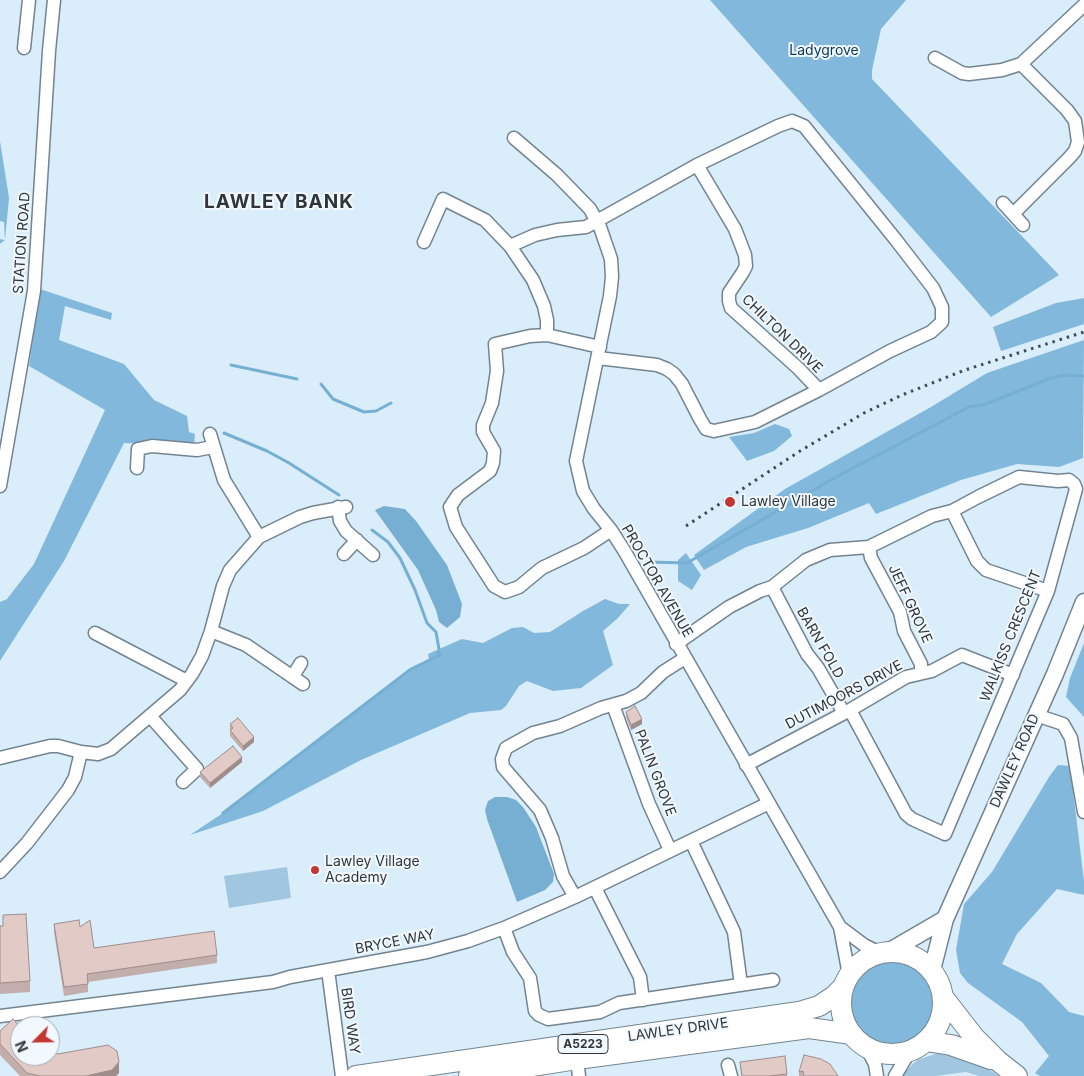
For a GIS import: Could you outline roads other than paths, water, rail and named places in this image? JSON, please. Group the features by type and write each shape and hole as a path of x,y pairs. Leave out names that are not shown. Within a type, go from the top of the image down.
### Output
{"main road":[{"path":"885,952 906,953 920,960 932,970"},
{"name":"A5223","path":"846,980 867,958 885,952"},
{"name":"A5223","path":"858,1040 875,1051 899,1054 918,1046 934,1032 940,1021 943,997 940,982 932,970"},
{"path":"846,980 841,1002 844,1019 858,1040"},
{"name":"LAWLEY DRIVE","path":"356,1076 577,1060 799,1012 819,1006 834,996 846,980"},
{"name":"A5223","path":"943,997 974,1037 998,1061 1017,1076"},
{"name":"LAWLEY DRIVE","path":"469,1076 809,1028 858,1040"},
{"name":"A5223","path":"918,1046 951,1045 998,1061"}],"street":[{"path":"24,48 29,0"},
{"name":"STATION ROAD","path":"0,486 34,291 54,0"},
{"path":"935,58 962,73 969,74 1002,70 1021,64 1084,5 1079,0"},
{"path":"1013,214 1075,151 1081,134 1067,110 1021,64"},
{"path":"510,246 535,235 557,230 586,227 697,165 778,126 792,121 797,122 804,126 933,288 939,299 942,316 942,322 939,327 931,332 890,351 819,390"},
{"name":"PROCTOR AVENUE","path":"514,138 572,189 590,209 597,222 610,258 612,277 610,296 576,461 583,490 611,530 840,927 864,946 885,952"},
{"name":"CHILTON DRIVE","path":"547,334 599,352 657,365 674,374 682,384 706,429 714,431 755,422 819,390 798,368 731,308 729,292 744,272 746,255 735,229 697,165"},
{"path":"424,242 443,199 485,220 510,246 533,280 547,320 547,334 495,344 497,371 495,387 483,432 494,451 493,464 490,471 458,495 450,507 452,519 456,527 494,586 505,592 518,587 542,568 584,548 611,530"},
{"path":"1002,203 1023,225"},
{"path":"137,468 138,450 152,446 197,450 211,441 224,480 259,537"},
{"name":"WALKISS CRESCENT","path":"676,644 729,607 772,587 806,560 830,550 869,548 932,516 952,511 978,496 1019,477 1024,476 1058,481 1069,480 1076,489 1048,591 945,834 912,819 906,814 847,712"},
{"path":"0,758 50,746 58,746 81,752 105,753 150,716 180,690 187,681 202,656 222,589 230,570 259,537 300,517 342,507 340,521 346,530 372,555"},
{"path":"952,511 977,561 986,570 1048,591"},
{"path":"344,554 357,540"},
{"name":"JEFF GROVE","path":"869,548 871,558 900,612 904,631 921,664 921,673"},
{"name":"BARN FOLD","path":"772,587 807,654 847,712"},
{"name":"DAWLEY ROAD","path":"932,970 945,919 1084,602"},
{"path":"211,631 246,645 298,680 301,663"},
{"path":"95,633 187,681"},
{"name":"DUTIMOORS DRIVE","path":"746,765 847,712 906,677 932,671 962,655 1013,675"},
{"path":"575,897 564,876 552,838 540,810 502,767 502,759 506,748 533,733 560,726 601,708 626,701 641,693 663,672 685,658"},
{"name":"PALIN GROVE","path":"613,705 649,804 670,850"},
{"path":"1036,714 1064,724 1071,738 1084,812"},
{"path":"150,716 197,769 182,782"},
{"path":"0,872 27,842 68,790 75,777 81,752"},
{"name":"BRYCE WAY","path":"0,1016 273,982 290,977 427,952 468,941 504,928 595,888 769,803"},
{"path":"691,841 734,932 741,984"},
{"path":"595,888 640,977 643,1000"},
{"path":"885,952 945,919"},
{"name":"PROCTOR AVENUE","path":"840,927 846,980"},
{"path":"504,928 513,952 530,978 534,1008 542,1017 548,1019 600,1012 619,1003 773,980"},
{"name":"BIRD WAY","path":"328,970 342,1076"},
{"path":"858,1040 874,1064 877,1076"},
{"path":"895,1076 918,1046"}],"waterway":[{"path":"231,365 297,379"},
{"path":"648,562 687,563 838,476 969,407 986,404 1051,378 1065,375 1084,376"},
{"path":"321,384 333,399 364,412 376,411 391,403"},
{"path":"224,433 267,451 339,495"},
{"path":"223,813 411,669 440,655 436,632 427,623 415,590 400,558 388,542 372,530"}],"railway":[{"path":"686,526 800,451 864,413 902,395 965,370 1084,332"}],"place":[{"name":"Lawley Village","path":"730,502"},
{"name":"Lawley Village Academy","path":"315,870"}],"district":[{"name":"LAWLEY BANK","path":"279,202"}],"park label":[{"name":"Ladygrove","path":"824,51"}]}
